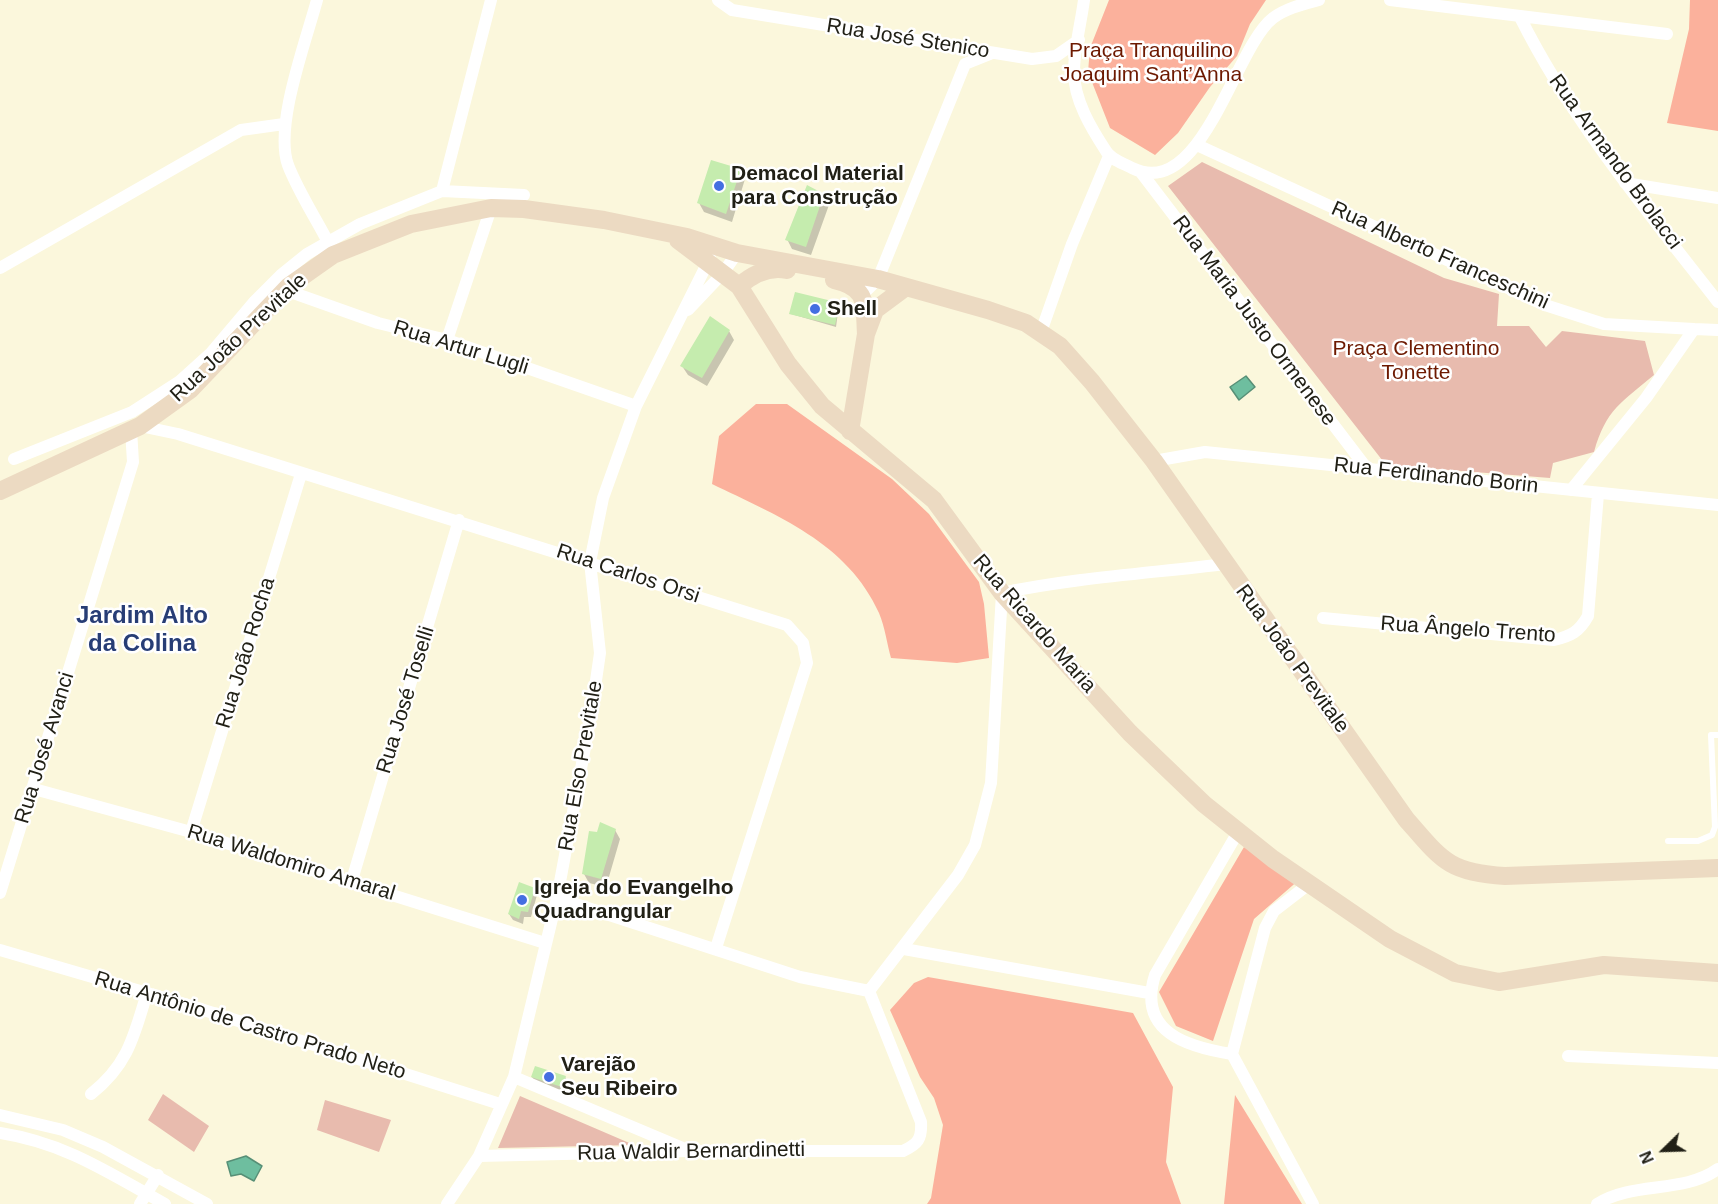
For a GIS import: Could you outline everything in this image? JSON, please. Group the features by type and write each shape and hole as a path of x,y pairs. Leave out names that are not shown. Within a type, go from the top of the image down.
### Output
{"main road":[{"name":"Rua João Previtale","path":"0,491 135,428 190,390 285,290 333,255 360,242 411,224 491,208 524,209 604,220 717,246 737,253 878,279 1026,323 1060,346 1092,382 1154,461 1406,819 1435,852 1451,865 1479,874 1505,876 1718,868"},
{"name":"Rua João Previtale","path":"665,234 688,246 740,286"},
{"path":"740,286 758,274 782,269 849,284 862,295 866,334"},
{"name":"Rua Ricardo Maria","path":"740,286 788,364 822,406 934,500 1002,593 1130,733 1238,832 1309,884 1390,939 1455,973 1499,982 1604,965 1718,973"},
{"path":"850,430 866,334 875,310 906,287"}],"street":[{"path":"317,0 284,124 288,165 328,242"},
{"path":"442,191 491,0"},
{"name":"Rua José Stenico","path":"718,0 732,10 1032,59 1056,56 1079,40"},
{"path":"1084,0 1074,72 1079,99 1093,133 1109,156 1140,171 1167,168 1177,164 1197,145 1256,40 1272,18 1296,6 1319,0"},
{"path":"1390,0 1667,34"},
{"name":"Rua Armando Brolacci","path":"1520,17 1568,101 1625,183 1718,302"},
{"path":"862,295 878,279 966,64 981,56 1002,53"},
{"path":"0,268 241,130 284,124"},
{"name":"Rua Alberto Franceschini","path":"1197,145 1545,305 1604,324 1718,330"},
{"path":"1041,332 1076,235 1109,156"},
{"name":"Rua Maria Justo Ormenese","path":"1140,171 1368,470"},
{"path":"1625,183 1718,198"},
{"name":"Rua João Previtale","path":"14,459 132,412 180,381 211,353 255,301 281,275 308,254 360,224 442,191 524,195"},
{"path":"447,340 491,208"},
{"path":"707,262 717,246"},
{"path":"723,273 737,253"},
{"name":"Rua Elso Previtale","path":"447,1204 479,1156 500,1104 514,1077 557,898 591,715 600,653 590,562 603,498 636,406 707,262"},
{"name":"Rua Elso Previtale","path":"677,321 723,273"},
{"name":"Rua Artur Lugli","path":"285,290 378,323 447,340 636,406"},
{"path":"1571,490 1646,399 1694,329"},
{"name":"Rua Carlos Orsi","path":"135,428 178,434 301,474 459,520 787,625 803,643 807,663 803,682 716,948"},
{"name":"Rua José Avanci","path":"0,893 34,789 65,679 133,462 135,428"},
{"name":"Rua Ferdinando Borin","path":"1154,461 1204,452 1718,505"},
{"name":"Rua João Rocha","path":"191,832 301,474"},
{"name":"Rua Ângelo Trento","path":"1323,618 1554,640 1569,637 1580,630 1588,616 1598,494"},
{"name":"Rua José Toselli","path":"352,880 459,520"},
{"path":"557,898 800,977 869,991 904,949 958,875 975,845 984,818 991,783 1002,593 1045,584 1084,582 1225,564"},
{"name":"Rua Waldomiro Amaral","path":"34,789 191,832 352,880 546,943"},
{"path":"1232,1054 1186,1044 1168,1034 1159,1022 1149,993 1155,975 1238,832"},
{"path":"1309,884 1274,911 1265,928 1232,1054 1313,1204"},
{"path":"904,949 1149,993"},
{"name":"Rua Antônio de Castro Prado Neto","path":"0,950 147,993 500,1104"},
{"name":"Rua Waldir Bernardinetti","path":"479,1156 688,1151 903,1151 916,1145 922,1135 921,1122 869,991"},
{"path":"91,1094 111,1079 128,1055 147,993"},
{"path":"1568,1056 1718,1064"},
{"path":"514,1077 688,1151"},
{"path":"0,1116 63,1130 103,1147 158,1175 207,1204"},
{"path":"0,1133 57,1146 98,1164 144,1199 165,1204"},
{"path":"1597,1204 1611,1195 1695,1181 1718,1168"},
{"path":"144,1199 158,1175"},
{"path":"457,1204 459,1186"}],"lane":[{"path":"1668,841 1698,841 1712,835 1714,827 1711,735 1718,735"}],"green space":[{"name":"Praça Tranquilino Joaquim Sant’Anna","path":"1109,0 1266,0 1250,24 1237,56 1210,87 1178,133 1155,155 1110,128 1088,72 1090,48"},
{"path":"1690,0 1718,0 1718,131 1667,123 1689,29"},
{"name":"Praça Clementino Tonette","path":"1202,162 1444,278 1499,294 1497,326 1529,326 1546,347 1562,331 1645,341 1654,375 1616,408 1604,426 1594,452 1553,463 1550,478 1386,465 1168,186"},
{"path":"756,404 787,404 892,479 929,514 979,582 984,604 989,658 957,663 891,658 879,613 866,589 849,568 808,534 761,507 712,484 719,436"},
{"path":"1244,847 1300,879 1254,919 1213,1041 1176,1026 1159,992"},
{"path":"928,977 1133,1013 1173,1087 1166,1162 1181,1204 927,1204 931,1198 943,1125 934,1098 920,1077 890,1010 914,983"},
{"path":"163,1094 209,1126 194,1152 148,1120"},
{"path":"1235,1095 1302,1204 1224,1204"},
{"path":"520,1096 634,1145 498,1148"},
{"path":"325,1100 391,1120 379,1152 317,1130"}],"shaded area":[{"path":"1246,376 1255,387 1239,400 1230,387"},
{"path":"246,1156 262,1166 254,1181 241,1174 231,1176 227,1162"}],"building":[{"name":"Demacol Material para Construção","path":"711,160 741,169 726,214 697,203"},
{"path":"807,185 824,194 806,247 785,240"},
{"name":"Shell","path":"795,292 840,303 835,325 789,314"},
{"path":"710,316 730,330 702,378 680,366"},
{"path":"600,822 616,829 601,879 582,874 589,831 597,832"},
{"name":"Igreja do Evangelho Quadrangular","path":"519,882 535,888 528,912 521,911 519,919 508,914"},
{"name":"Varejão Seu Ribeiro","path":"535,1066 566,1076 562,1087 531,1077"}],"place":[{"name":"Demacol Material para Construção","path":"719,186"},
{"name":"Shell","path":"815,309"},
{"name":"Igreja do Evangelho Quadrangular","path":"522,900"},
{"name":"Varejão Seu Ribeiro","path":"549,1077"}],"district":[{"name":"Jardim Alto da Colina","path":"142,630"}]}
